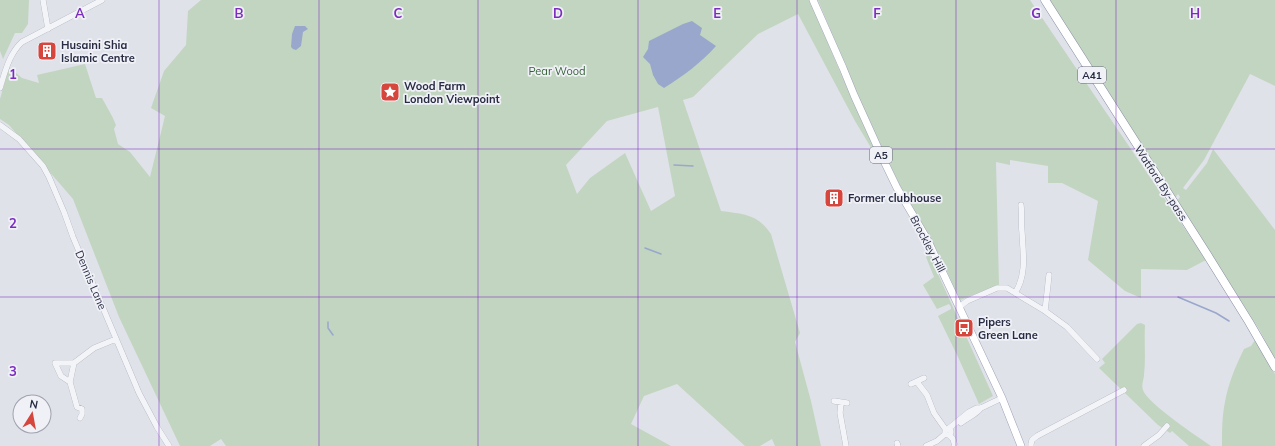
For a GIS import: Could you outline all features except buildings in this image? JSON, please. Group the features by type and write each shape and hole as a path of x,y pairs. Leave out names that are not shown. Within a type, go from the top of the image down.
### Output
{"highway":[{"name":"Watford By-pass","path":"1044,0 1224,282 1275,367"}],"main road":[{"name":"Brockley Hill","path":"813,0 882,157 897,188 927,239 1002,398 1021,446"}],"street":[{"path":"42,0 48,29"},
{"path":"0,88 9,61 15,50 22,42 102,0"},
{"name":"Dennis Lane","path":"1,128 19,139 43,166 49,177 64,212 72,237 139,393 169,446"},
{"path":"1015,293 1021,279 1024,257 1021,204"},
{"path":"1046,312 1049,275"},
{"path":"959,306 997,288 1007,288 1067,327 1097,359"},
{"path":"70,382 61,376 56,363 74,363 94,348 116,339"},
{"path":"74,363 70,382 76,407 82,409 80,418"},
{"path":"924,378 914,383 927,395 934,413 953,439 955,446"},
{"path":"1031,446 1030,444 1032,440 1037,436 1124,390"},
{"path":"926,446 937,441 966,414 1002,398"},
{"path":"846,446 838,402 847,403"},
{"path":"1144,446 1163,432 1167,426"}],"green space":[{"path":"0,0 29,0 28,24 22,33 15,33 3,59 0,51"},
{"name":"Pear Wood","path":"201,0 810,0 877,155 876,156 855,121 798,14 758,34 693,97 683,100 721,211 749,216 761,222 771,234 800,333 795,342 811,401 821,446 775,446 772,439 760,446 745,446 677,384 644,396 631,424 671,446 226,446 221,439 210,446 180,446 119,317 73,199 9,125 0,119 0,99 9,67 22,78 39,83 37,75 85,64 96,98 102,98 116,125 114,129 118,144 130,152 150,177 165,116 151,108 164,71 186,45 188,11","holes":["658,107 675,196 651,211 625,153 590,178 577,194 566,165 607,121"]},
{"path":"818,0 1030,0 1206,260 1187,270 1141,269 1141,298 1125,291 1088,260 1098,201 1062,183 1048,183 1048,166 1010,160 1010,165 996,162 999,285 960,300 940,256 899,184 860,101"},
{"path":"1050,0 1275,0 1275,86 1250,74 1204,160 1183,188 1186,190 1207,163 1213,149 1275,230 1275,359 1259,329 1177,201 1180,197 1178,194 1175,198"},
{"path":"929,254 993,396 979,404 938,316 951,309 951,307 949,304 937,309 923,285 934,277 926,257"},
{"path":"1141,323 1145,325 1143,390 1153,403 1211,446 1189,446 1172,431 1170,433 1158,425 1099,368 1105,363 1102,359 1137,324"},
{"path":"1255,340 1275,374 1275,446 1222,446 1223,413 1230,382 1244,349 1251,346"}],"water":[{"path":"692,21 702,28 700,35 716,46 692,69 664,88 658,84 653,75 650,64 643,57 648,49 649,41"},
{"path":"295,26 305,26 308,29 303,32 301,46 296,50 291,47 292,34"}],"waterway":[{"path":"674,165 693,166"},
{"path":"645,248 661,254"},
{"path":"1178,297 1216,313 1229,321"},
{"path":"328,322 328,328 333,335"}],"place":[{"name":"Husaini Shia Islamic Centre","path":"47,51"},
{"name":"Wood Farm London Viewpoint","path":"390,92"},
{"name":"Former clubhouse","path":"834,198"},
{"name":"Pipers Green Lane","path":"964,328"}]}
